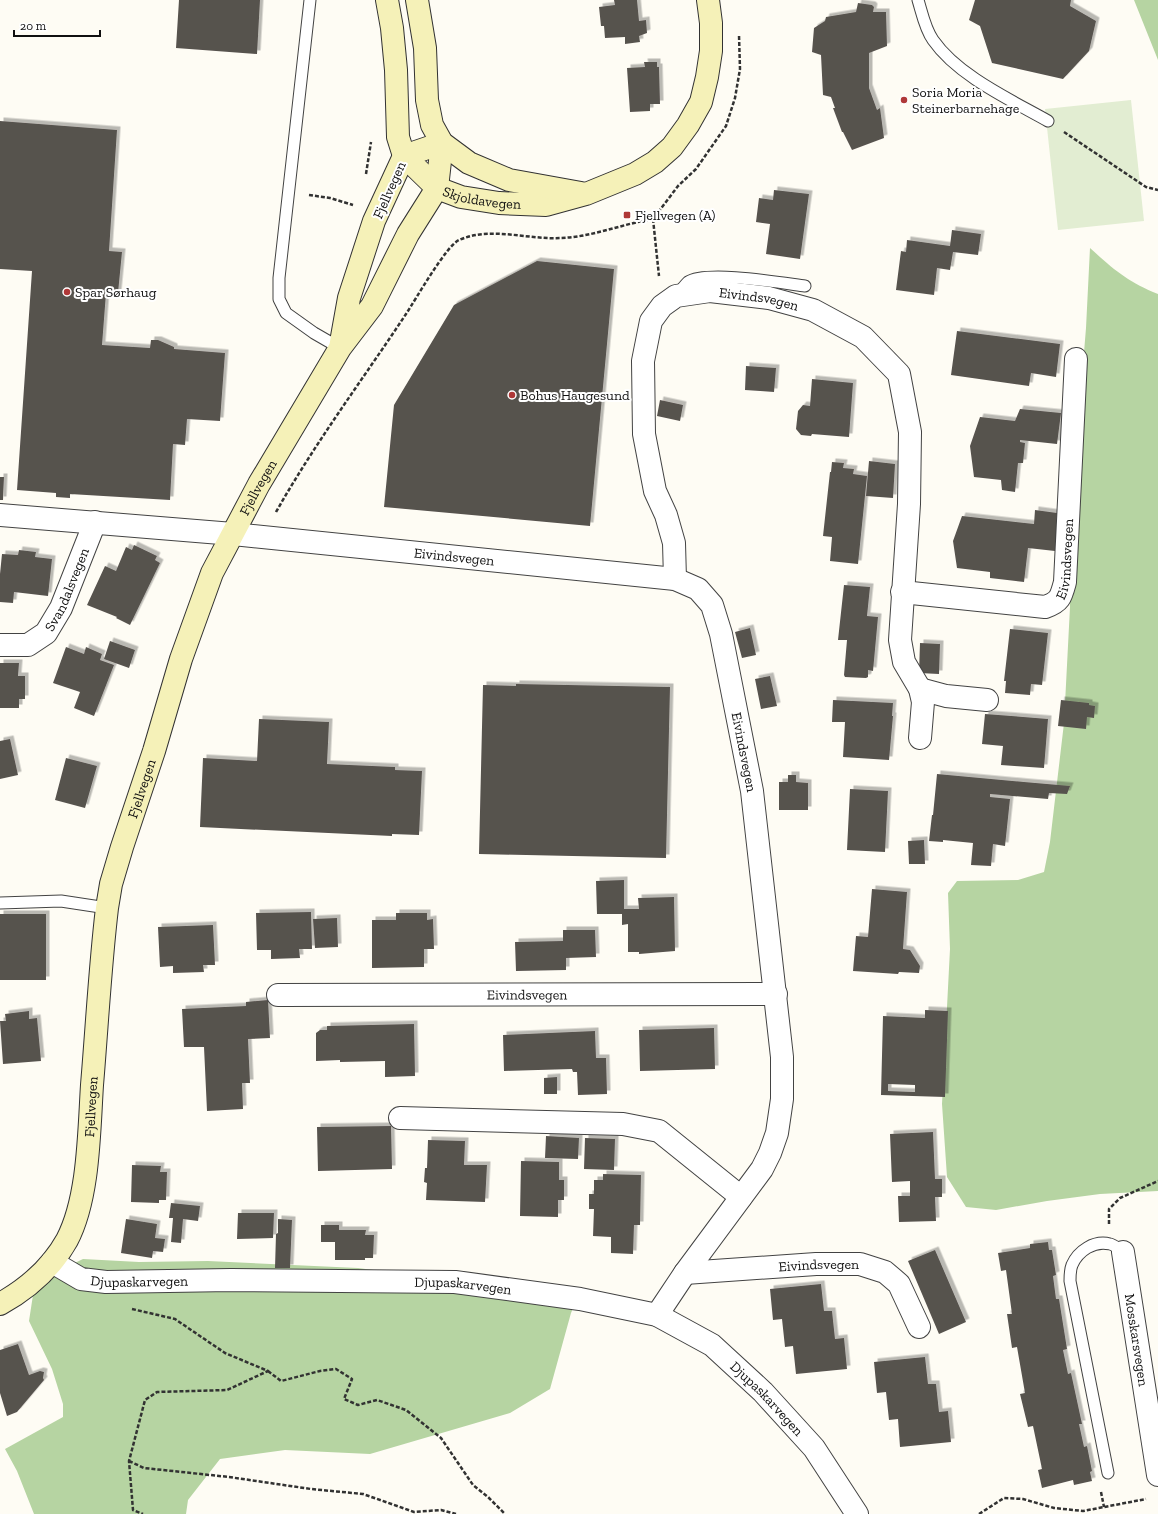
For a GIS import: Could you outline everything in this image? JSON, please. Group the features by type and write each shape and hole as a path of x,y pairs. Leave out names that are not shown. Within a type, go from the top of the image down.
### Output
{"main road":[{"name":"Skjoldavegen","path":"387,0 392,28 396,70 398,137 404,156 436,188 461,197 506,203 546,205 586,194 635,174 655,162 672,147 688,125 701,102 707,77 711,44 711,23 708,0"},
{"name":"Skjoldavegen","path":"417,0 424,48 427,100 432,125 442,143 469,163 509,180 586,194"},
{"name":"Fjellvegen","path":"52,1262 67,1240 76,1218 85,1170 107,908 111,884 192,627 212,573 234,534 259,484 340,348 372,306 408,234 436,188 442,143 404,156 372,228 349,298 340,348"},
{"path":"0,1304 34,1280 52,1262"}],"street":[{"name":"Eivindsvegen","path":"669,301 710,291 769,298 812,310 863,337 899,374 910,432 909,504 900,640 904,662 920,689 923,702 920,738"},
{"path":"669,301 651,321 643,361 644,434 655,491 666,515 674,543 675,579"},
{"name":"Eivindsvegen","path":"902,592 1045,607 1055,604 1062,594 1065,582 1076,359"},
{"path":"0,515 234,534"},
{"name":"Svandalsvegen","path":"0,645 28,645 46,633 61,608 95,522"},
{"name":"Eivindsvegen","path":"234,534 675,579 698,589 712,605 721,634 752,791 776,994 782,1064 782,1099 777,1133 770,1153 762,1169 685,1273 657,1315"},
{"path":"920,689 946,696 987,700"},
{"name":"Eivindsvegen","path":"278,995 776,994"},
{"path":"400,1118 623,1124 658,1132 741,1197"},
{"name":"Mosskarsvegen","path":"1117,1248 1158,1475"},
{"name":"Djupaskarvegen","path":"52,1262 81,1279 106,1282 255,1280 455,1282 580,1299 657,1315 712,1345 763,1392 814,1448 857,1514"},
{"name":"Eivindsvegen","path":"685,1273 816,1264 860,1264 885,1272 899,1284 919,1327"}],"lane":[{"path":"310,0 279,299 286,313 314,333 340,348"},
{"path":"918,0 923,17 933,40 950,60 968,75 1048,121"},
{"path":"669,301 689,282 707,276 755,279 805,286"},
{"path":"0,903 61,901 107,908"},
{"path":"1108,1473 1070,1281 1071,1267 1078,1254 1089,1247 1101,1243 1117,1248"}],"path":[{"path":"263,537 296,478 445,254 458,241 483,234 506,234 530,238 562,238 593,233 632,222 653,219 678,186 696,168 726,126 735,98 740,69 739,31"},
{"path":"1048,121 1146,187 1158,190"},
{"path":"290,193 330,198 359,207"},
{"path":"653,219 669,301"},
{"path":"1117,1248 1108,1220 1109,1209 1120,1198 1158,1180"},
{"path":"106,1282 118,1306 175,1319 225,1353 268,1371 280,1381 320,1371 336,1369 352,1379 344,1399 358,1405 377,1400 406,1410 441,1438 472,1485 488,1497 505,1514"},
{"path":"143,1514 133,1510 129,1461 145,1400 157,1392 227,1390 268,1371"},
{"path":"129,1461 144,1468 363,1494 414,1512 441,1510 456,1514"},
{"path":"979,1514 1004,1498 1023,1499 1054,1508 1083,1511 1151,1498"}],"green space":[{"path":"1134,0 1158,0 1158,60"},
{"path":"1131,100 1144,221 1058,230 1045,109"},
{"path":"1090,248 1129,280 1158,294 1158,1191 1100,1194 996,1210 966,1207 947,1177 942,1104 950,949 948,893 957,881 1018,880 1044,872 1050,842 1064,723 1070,607 1068,547 1086,328"},
{"path":"83,1259 139,1262 208,1261 358,1268 472,1283 576,1301 571,1313 550,1389 510,1413 370,1454 285,1450 220,1459 188,1500 186,1514 34,1514 17,1471 5,1449 63,1417 63,1404 52,1369 29,1321 35,1282"}],"building":[{"path":"179,0 260,0 257,54 176,48"},
{"path":"614,0 637,0 639,21 646,20 647,33 639,36 640,42 625,44 625,37 605,38 604,26 601,26 599,7 615,5"},
{"path":"975,0 1071,0 1070,6 1096,21 1089,51 1063,79 992,63 980,26 969,20"},
{"path":"858,3 872,5 874,7 873,12 886,12 887,46 869,53 869,88 877,110 880,108 884,138 852,150 842,132 833,108 835,108 831,97 823,95 821,55 812,52 814,28 825,21 826,17 856,12"},
{"path":"644,62 657,62 657,67 659,67 660,104 650,104 650,111 630,112 627,68 645,67"},
{"path":"0,121 117,130 109,251 122,252 118,293 106,293 102,345 150,348 151,340 158,340 174,347 174,349 225,353 220,421 187,419 185,445 173,444 170,500 70,494 70,498 56,497 56,493 17,490 32,271 0,269"},
{"path":"774,190 809,194 800,259 766,254 770,224 756,222 759,198 773,200"},
{"path":"952,230 981,234 978,255 953,252 950,270 937,268 934,295 896,290 901,251 906,252 907,240 950,246"},
{"path":"537,261 614,269 590,526 384,507 394,405 454,305"},
{"path":"957,331 1060,344 1056,377 1031,373 1029,386 951,375"},
{"path":"746,366 776,368 774,392 745,390"},
{"path":"812,379 853,383 849,437 812,434 811,436 801,435 796,429 798,411 803,405 810,406"},
{"path":"660,400 683,405 680,421 657,416"},
{"path":"1020,409 1061,413 1057,444 1020,440 1020,442 1025,443 1023,463 1018,463 1015,492 1002,490 1001,480 974,477 970,446 980,417 1015,421"},
{"path":"869,461 895,464 893,498 866,496"},
{"path":"832,462 844,463 843,468 854,469 853,474 867,476 858,564 830,561 832,537 823,536"},
{"path":"0,477 4,477 3,500 0,500"},
{"path":"1035,510 1057,513 1056,524 1058,525 1055,551 1028,548 1024,582 990,578 990,572 957,568 953,541 962,516 1034,524"},
{"path":"134,545 157,556 155,560 160,563 130,625 116,618 117,617 87,605 105,566 116,571 126,547 132,550"},
{"path":"19,550 36,552 35,557 52,559 48,596 14,592 13,603 0,602 2,554 18,555"},
{"path":"844,585 870,587 867,616 878,617 873,671 868,670 868,677 866,678 845,677 844,675 847,640 838,640"},
{"path":"750,628 756,655 742,658 735,632"},
{"path":"1010,629 1048,633 1042,685 1031,684 1030,695 1005,693 1006,681 1004,681"},
{"path":"110,641 135,650 129,668 104,659"},
{"path":"920,643 940,644 939,674 919,673"},
{"path":"66,647 84,654 86,647 102,654 100,660 114,665 94,716 74,708 80,692 53,683"},
{"path":"0,663 19,663 18,676 25,676 25,699 19,699 19,708 0,708"},
{"path":"770,676 777,706 761,709 755,679"},
{"path":"516,684 670,687 666,858 479,854 483,685 516,686"},
{"path":"833,700 893,703 889,760 843,757 845,722 832,722"},
{"path":"1061,700 1089,703 1089,705 1095,706 1094,718 1087,717 1086,729 1058,726"},
{"path":"985,714 1048,719 1044,768 1001,765 1003,746 982,744"},
{"path":"259,719 329,722 327,764 395,767 395,770 422,771 419,835 392,834 392,836 200,827 203,758 257,761"},
{"path":"10,739 18,775 0,779 0,741"},
{"path":"66,758 97,766 85,808 55,800"},
{"path":"937,774 1070,786 1067,794 1049,793 1048,799 990,794 990,797 1010,799 1005,846 993,844 991,866 971,865 973,843 943,840 943,842 929,841"},
{"path":"788,775 796,775 796,782 808,783 808,810 779,810 779,782 788,782"},
{"path":"850,789 888,791 885,852 847,850"},
{"path":"924,840 925,864 909,864 908,841"},
{"path":"624,880 624,909 639,909 638,898 674,897 675,951 639,954 639,952 628,952 628,924 622,925 622,914 597,914 596,881"},
{"path":"872,889 907,892 903,949 910,950 920,966 919,973 899,972 898,974 853,971 856,936 868,937"},
{"path":"311,912 312,949 299,949 300,958 271,959 271,950 257,950 256,913"},
{"path":"396,913 427,913 427,920 433,919 434,949 424,949 424,967 372,968 372,920 396,920"},
{"path":"0,914 46,914 46,980 0,980"},
{"path":"337,918 338,947 315,948 313,919"},
{"path":"213,925 215,965 203,965 204,972 173,973 173,966 160,967 158,927"},
{"path":"563,930 595,930 596,957 566,958 566,970 516,971 515,942 563,941"},
{"path":"268,1000 270,1038 248,1039 250,1083 242,1083 243,1109 207,1111 204,1047 184,1047 182,1009 246,1006 246,1002"},
{"path":"925,1010 948,1011 945,1097 881,1095 883,1016 925,1018","holes":["888,1084 915,1085 915,1092 888,1091"]},
{"path":"29,1011 29,1019 37,1018 41,1061 3,1064 0,1021 6,1021 5,1014"},
{"path":"414,1024 415,1076 385,1077 385,1061 316,1061 316,1033 320,1030 327,1030 327,1026"},
{"path":"714,1028 715,1069 640,1071 639,1030"},
{"path":"595,1031 596,1058 606,1058 607,1094 578,1095 577,1072 573,1072 572,1069 504,1071 503,1035"},
{"path":"557,1077 557,1094 544,1094 544,1078"},
{"path":"391,1126 392,1169 318,1171 317,1127"},
{"path":"933,1132 935,1179 942,1179 942,1197 935,1197 936,1221 899,1222 898,1196 910,1196 910,1181 892,1182 890,1134"},
{"path":"546,1136 579,1138 578,1159 545,1158"},
{"path":"585,1138 615,1139 614,1170 584,1169"},
{"path":"428,1140 465,1141 464,1165 487,1165 485,1202 426,1200 427,1183 424,1182 425,1168 427,1168"},
{"path":"521,1161 559,1162 559,1180 564,1180 564,1200 558,1200 558,1217 520,1216"},
{"path":"132,1165 161,1166 160,1172 167,1172 166,1200 159,1200 159,1203 131,1202"},
{"path":"603,1174 641,1175 640,1225 634,1225 633,1254 611,1253 611,1237 593,1236 594,1209 589,1209 589,1194 594,1194 594,1180 603,1180"},
{"path":"171,1203 200,1206 198,1221 183,1219 181,1243 171,1242 173,1218 169,1218"},
{"path":"238,1213 274,1213 273,1238 237,1239"},
{"path":"126,1219 157,1224 155,1238 165,1239 163,1252 153,1251 152,1258 121,1253"},
{"path":"278,1219 292,1220 290,1268 275,1268"},
{"path":"321,1225 339,1225 339,1230 366,1230 365,1235 374,1235 373,1258 365,1258 365,1260 335,1260 335,1242 321,1242"},
{"path":"1048,1242 1049,1250 1052,1250 1056,1275 1053,1276 1056,1299 1059,1299 1067,1349 1063,1350 1068,1374 1071,1373 1082,1424 1079,1424 1084,1447 1087,1446 1092,1471 1090,1472 1092,1481 1074,1485 1073,1480 1042,1488 1038,1470 1042,1469 1033,1426 1028,1427 1020,1394 1025,1393 1017,1347 1012,1348 1007,1314 1012,1314 1006,1270 1001,1271 998,1253 1030,1248 1030,1244"},
{"path":"935,1250 966,1322 939,1334 908,1261"},
{"path":"821,1284 824,1311 832,1311 835,1339 844,1338 847,1369 796,1374 793,1346 785,1347 782,1319 773,1320 770,1289"},
{"path":"18,1344 29,1375 40,1371 44,1372 44,1380 17,1412 7,1416 0,1393 0,1350"},
{"path":"925,1357 928,1384 936,1384 939,1412 948,1411 951,1442 900,1447 898,1419 889,1420 886,1392 877,1393 874,1362"}],"place":[{"name":"Soria Moria Steinerbarnehage","path":"904,100"},
{"name":"Fjellvegen (A)","path":"627,215"},
{"name":"Spar Sørhaug","path":"67,292"},
{"name":"Bohus Haugesund","path":"512,395"}]}
